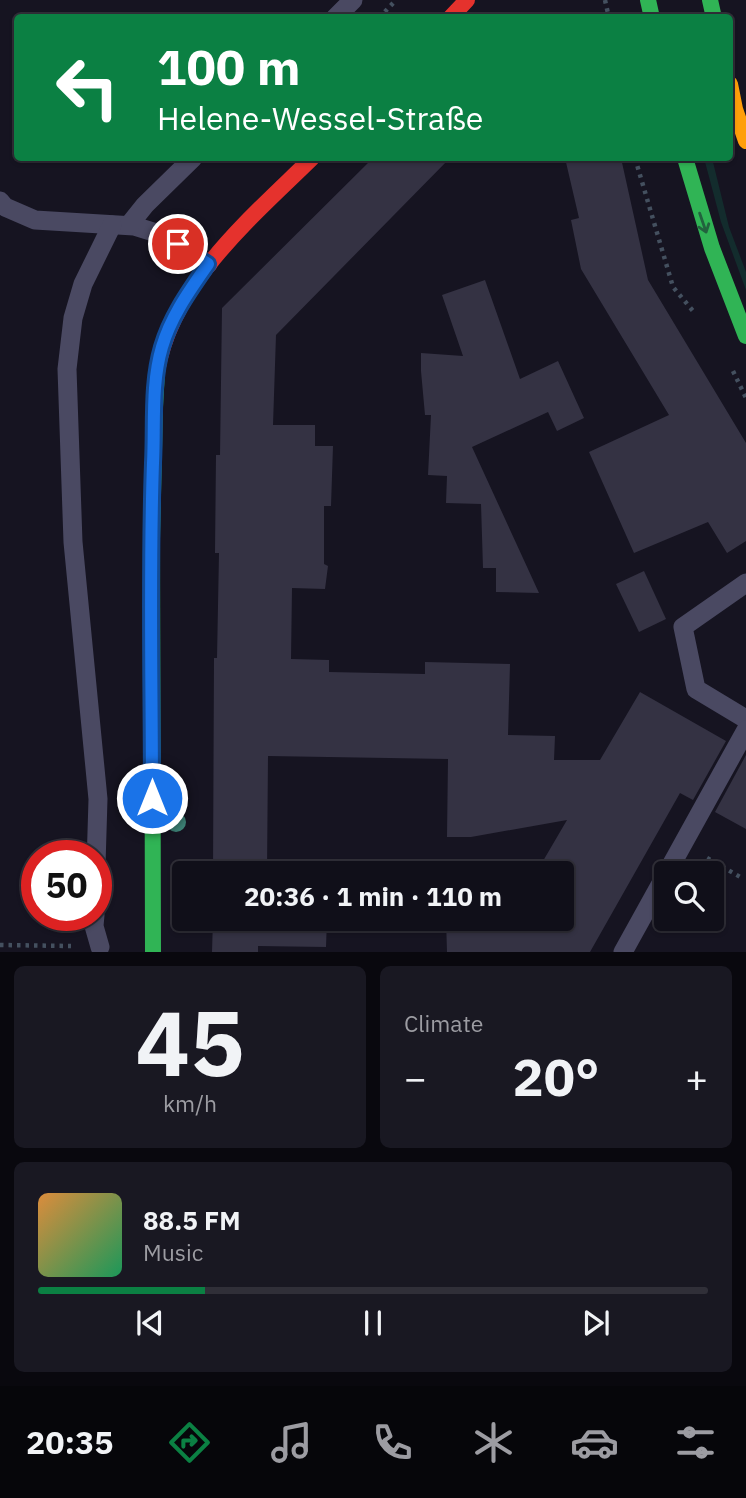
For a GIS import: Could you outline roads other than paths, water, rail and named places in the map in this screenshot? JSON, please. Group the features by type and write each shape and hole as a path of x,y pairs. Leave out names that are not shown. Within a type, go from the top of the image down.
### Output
{"main road":[{"path":"454,14 467,0"},
{"path":"733,99 746,141"},
{"path":"153,952 152,496 156,382 160,358 167,334 182,303 208,264 309,161"},
{"path":"686,161 695,198 719,268 746,336"}],"lane":[{"path":"339,14 353,0"},
{"path":"97,840 98,799 73,542 67,369 73,318 83,284 121,225 190,161"},
{"path":"0,201 5,207 35,220 121,225 163,235 208,264"},
{"path":"746,583 683,627 696,689 746,719"},
{"path":"622,952 746,730"},
{"path":"95,931 100,947"}]}
